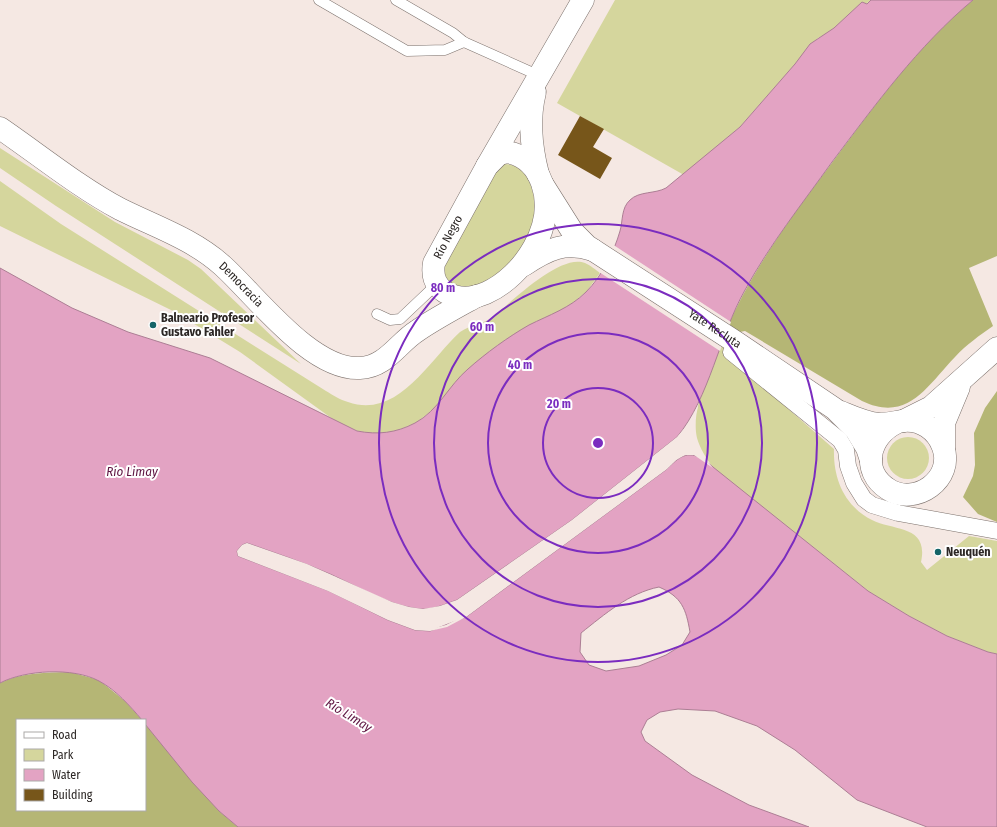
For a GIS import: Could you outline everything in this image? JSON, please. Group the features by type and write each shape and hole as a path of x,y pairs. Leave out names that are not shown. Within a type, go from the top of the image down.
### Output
{"main road":[{"name":"Río Negro","path":"540,76 533,103 530,124 533,156 540,179 545,212 542,227 536,242 521,267 503,283 477,296 460,298 447,293 437,284 434,278 434,263 487,166 583,0"},
{"name":"Democracia","path":"0,128 107,201 201,248 232,274 306,347 328,361 338,365 360,368 379,363 415,332 477,296"},
{"name":"Río Negro","path":"487,166 499,154 508,152 526,159 540,179"},
{"name":"Yate Recluta","path":"540,179 572,231 594,250 734,347 835,409 878,424 899,422 922,424 931,429 939,438 944,448"},
{"name":"Yate Recluta","path":"521,267 542,254 563,246 594,250"},
{"name":"Yate Recluta","path":"871,460 875,440 881,432 931,407 962,381 981,361 997,348"},
{"name":"Yate Recluta","path":"835,409 848,421 863,439 876,476 887,489 897,494 914,494 930,488 938,480 943,470 945,459 944,423 962,381"}],"street":[{"path":"734,347 840,440 846,450 848,466 854,483 864,499 872,504 898,513 997,531"}],"lane":[{"path":"319,0 407,51 444,50 464,42"},
{"path":"396,0 453,33 464,42 540,76"},
{"path":"377,314 390,320 400,319 437,284"}],"green space":[{"path":"615,0 871,0 827,34 818,38 740,127 684,175 557,103"},
{"path":"973,0 997,0 997,256 969,268 993,326 964,348 915,398 904,404 892,407 878,407 862,401 745,331 724,335 747,288 773,244 818,181 882,97 916,56 953,17"},
{"path":"0,148 115,222 188,260 201,269 301,364 56,206 0,168"},
{"path":"503,164 512,165 519,169 525,174 529,182 535,207 532,224 522,248 514,259 489,279 468,290 443,280 442,261 493,172"},
{"path":"0,181 61,224 326,391 345,401 366,405 382,402 398,395 425,371 460,332 492,318 523,291 549,272 562,265 575,262 585,263 600,273 587,291 573,303 467,370 435,408 416,423 396,431 375,434 357,431 334,420 240,352 173,311 0,226"},
{"path":"724,335 728,356 834,449 834,460 838,481 847,499 862,514 872,520 908,531 915,535 920,541 922,550 921,562 927,570 969,536 997,541 997,654 947,636 909,616 868,591 713,468 698,442 696,426 697,413 704,386"},
{"path":"997,391 997,522 978,514 963,497 973,476 975,465 974,433 985,408"},
{"path":"908,437 923,443 929,458 923,473 908,479 893,473 887,458 893,443"},
{"path":"70,672 99,680 125,701 141,719 16,719 16,811 146,811 146,725 219,811 238,827 0,827 0,683 8,679 25,675"}],"water":[{"name":"Río Limay","path":"871,0 973,0 934,37 898,77 864,119 776,240 745,290 728,327 698,404 677,437 572,520 457,600 434,608 421,609 397,604 320,570 247,543 242,545 237,551 238,556 329,591 388,620 415,630 430,631 466,617 667,469 679,458 688,455 697,456 703,459 868,591 909,616 947,636 997,654 997,827 927,827 857,800 795,750 757,726 715,711 678,709 660,712 647,720 641,732 645,741 692,775 749,805 809,827 238,827 219,811 192,782 146,725 146,719 141,719 133,709 111,689 99,681 76,674 49,672 22,675 0,683 0,268 72,308 128,332 210,358 357,431 380,433 401,429 415,423 430,412 461,375 497,346 529,325 566,307 580,298 592,286 611,255 620,231 627,203 638,195 666,188 740,127 795,64 810,44 834,28 862,2 867,4","holes":["659,587 673,595 682,605 687,617 690,632 682,645 666,655 639,666 606,671 589,665 580,652 581,633 618,605 638,594"]}],"pier":[{"path":"612,244 731,322 720,351 599,272"},
{"path":"698,405 697,411 691,423 678,439 573,522 458,601 440,608 424,611 408,609 391,604 306,566 247,546 243,547 239,551 240,554 329,589 389,618 415,628 430,629 446,625 465,615 666,467 675,458 685,453 695,453 704,458 713,468 694,455 685,455 676,460 667,469 466,617 447,627 430,631 415,630 388,620 328,591 238,556 237,551 242,545 247,543 307,564 392,602 423,609 440,606 457,600 572,520 677,437 690,422"}],"building":[{"path":"580,116 604,129 593,147 612,158 600,179 558,155"}],"place":[{"name":"Balneario Profesor Gustavo Fahler","path":"153,325"},
{"name":"Neuquén","path":"938,552"}]}
